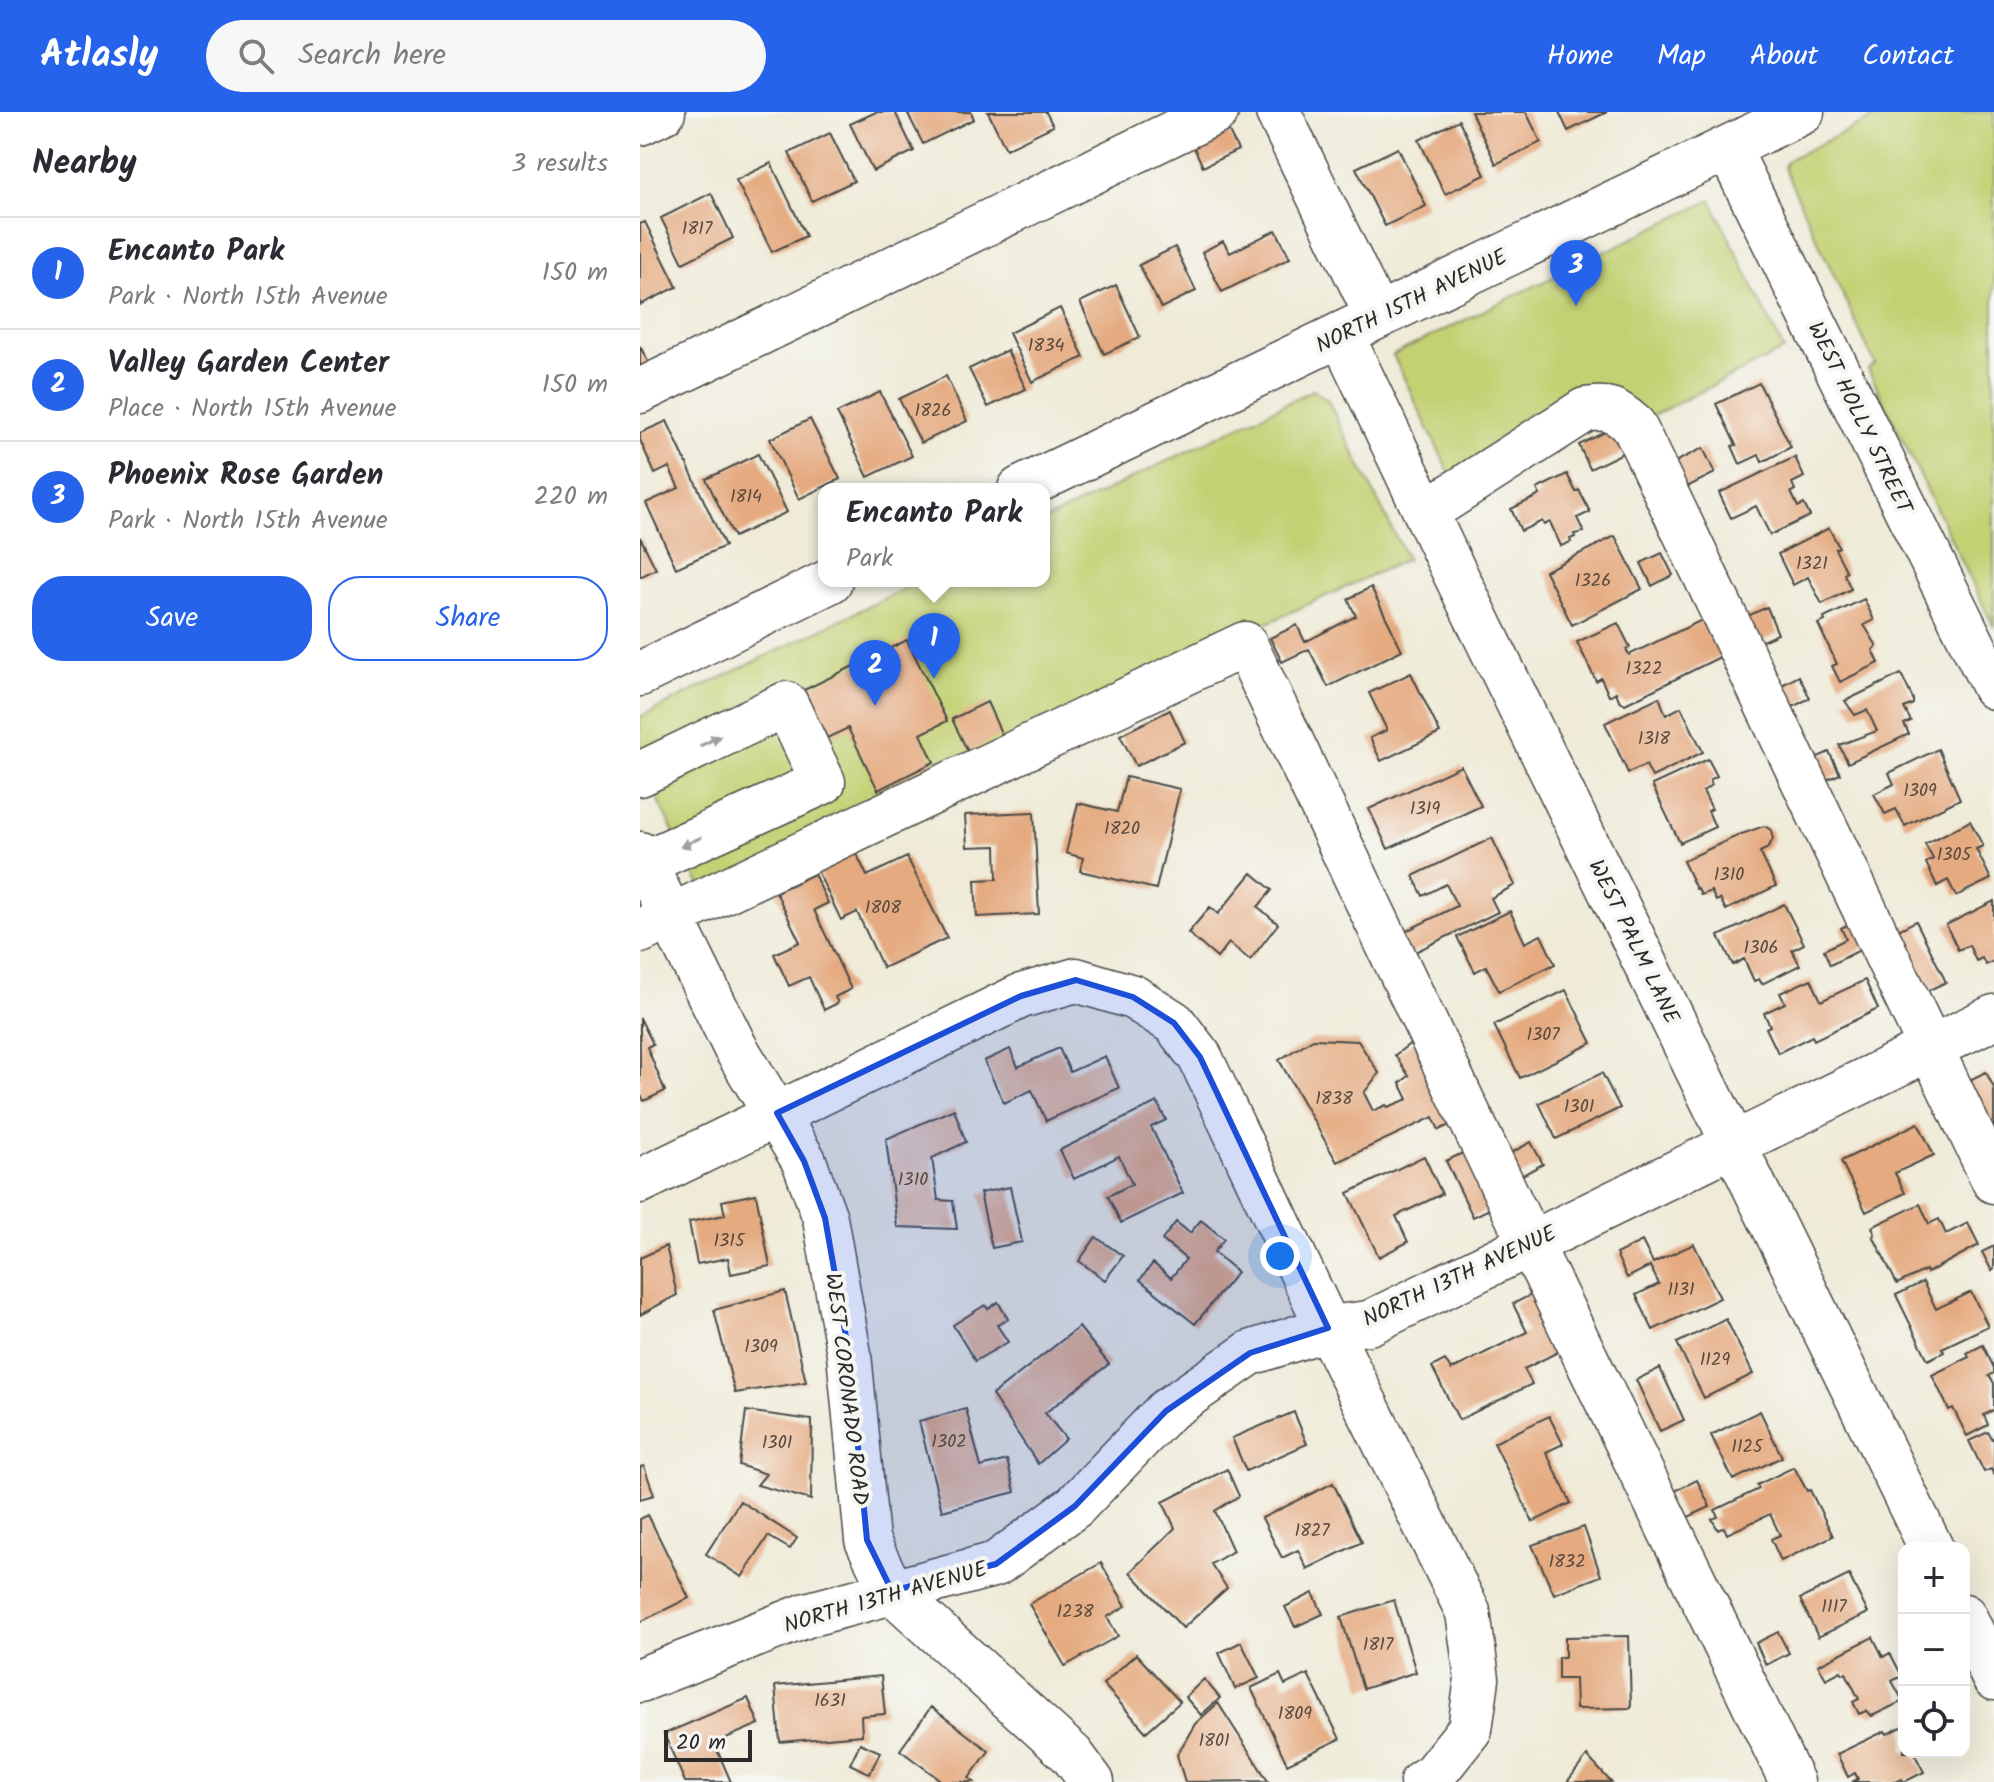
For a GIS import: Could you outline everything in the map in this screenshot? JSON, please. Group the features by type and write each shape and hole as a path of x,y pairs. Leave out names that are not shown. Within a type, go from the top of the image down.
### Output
{"street":[{"path":"640,123 663,112"},
{"path":"640,391 1216,112"},
{"name":"WEST PALM LANE","path":"1278,112 1426,512 1928,1542"},
{"name":"NORTH 15TH AVENUE","path":"1032,483 1802,112"},
{"name":"WEST HOLLY STREET","path":"1728,148 1994,687"},
{"path":"1426,512 1585,410 1604,407 1620,414 1634,426 1994,1181"},
{"path":"640,674 818,587"},
{"path":"655,924 1245,644 1530,1243 1792,1782"},
{"path":"640,774 786,704 823,782 642,859"},
{"name":"WEST CORONADO ROAD","path":"642,859 655,924 777,1113 804,1161 825,1218 849,1354 867,1540 892,1591 1072,1755 1092,1782"},
{"path":"640,1181 1021,996 1076,980 1133,997 1174,1023 1200,1057 1328,1328 1468,1612 1477,1679 1470,1729 1434,1774 1422,1782"},
{"name":"NORTH 13TH AVENUE","path":"640,1680 807,1615 996,1564 1075,1506 1166,1411 1250,1353 1328,1328 1369,1323 1994,1017"},
{"path":"1970,1628 1994,1678"}],"highlighted area":[{"path":"1076,980 1133,997 1174,1023 1200,1057 1328,1328 1250,1353 1166,1411 1075,1506 996,1564 892,1591 867,1540 849,1354 825,1218 804,1161 777,1113 1021,996"}],"green space":[{"path":"1886,112 1994,112 1994,627 1868,369 1875,364 1784,168 1793,157"},
{"path":"1711,200 1784,350 1640,422 1614,402 1454,483 1393,355"},
{"path":"1313,390 1327,399 1407,559 1228,641 703,892 640,764 640,717 908,587 1050,587 1050,518"}],"building":[{"path":"876,112 895,112 914,151 873,171 850,124"},
{"path":"907,112 971,112 974,119 923,144"},
{"path":"988,112 1046,112 1053,126 1006,149"},
{"path":"1471,112 1526,112 1541,142 1496,164"},
{"path":"1559,112 1607,112 1568,131"},
{"path":"1459,120 1485,175 1445,194 1419,140"},
{"path":"1224,122 1238,150 1203,167 1190,139"},
{"path":"830,133 854,181 812,201 789,153"},
{"path":"1398,148 1426,206 1385,226 1356,168"},
{"path":"771,163 806,236 772,252 736,180"},
{"path":"711,193 733,238 683,263 661,218"},
{"path":"645,222 677,287 640,305 640,224"},
{"path":"1276,230 1290,258 1222,292 1202,252 1223,241 1230,253"},
{"path":"1175,247 1196,291 1161,308 1139,265"},
{"path":"1116,285 1140,337 1104,354 1080,302"},
{"path":"1060,308 1084,357 1032,382 1009,333"},
{"path":"640,346 652,370 640,375"},
{"path":"1007,350 1026,389 988,407 969,369"},
{"path":"946,376 967,421 921,443 899,399"},
{"path":"1759,383 1791,447 1762,462 1759,455 1740,464 1732,446 1736,445 1716,404"},
{"path":"880,392 912,456 868,477 837,413"},
{"path":"810,419 840,479 832,483 818,483 818,490 799,499 770,439"},
{"path":"667,421 725,546 676,568 646,503 679,488 669,467 655,474 640,440 640,433"},
{"path":"1617,426 1629,450 1590,469 1579,445"},
{"path":"1703,448 1715,473 1685,488 1673,463"},
{"path":"758,454 787,512 734,537 706,479"},
{"path":"1795,457 1804,477 1792,483 1795,490 1791,492 1798,507 1804,504 1810,516 1770,535 1756,506 1731,518 1719,493"},
{"path":"1567,474 1590,512 1577,518 1584,532 1574,534 1571,542 1561,546 1550,522 1544,525 1542,521 1521,531 1511,509 1540,495 1537,489"},
{"path":"1829,528 1839,547 1835,549 1847,572 1844,574 1851,589 1822,604 1808,577 1793,585 1778,554"},
{"path":"1615,536 1642,589 1572,625 1545,571"},
{"path":"640,537 656,569 640,577"},
{"path":"1662,553 1673,575 1652,586 1641,563"},
{"path":"1371,587 1402,650 1328,687 1309,649 1282,662 1270,638 1297,625 1305,642 1356,616 1348,599"},
{"path":"1864,599 1874,620 1864,625 1877,646 1873,650 1879,663 1840,682 1832,666 1837,664 1818,624 1825,621 1824,618"},
{"path":"1767,607 1778,634 1751,646 1739,620"},
{"path":"1708,617 1726,654 1625,704 1616,692 1609,696 1601,678 1596,681 1577,642 1618,623 1630,647 1626,649 1629,655"},
{"path":"907,640 947,721 921,734 934,762 878,790 848,728 827,738 804,690"},
{"path":"1411,673 1440,733 1381,761 1370,738 1387,730 1369,693"},
{"path":"1901,674 1913,699 1913,704 1904,708 1911,721 1904,724 1909,734 1848,763 1839,745 1877,731 1867,710 1855,715 1845,701"},
{"path":"1799,676 1810,698 1787,710 1776,688"},
{"path":"1659,697 1666,715 1681,707 1703,752 1652,777 1646,765 1628,773 1605,723"},
{"path":"987,702 1002,735 968,752 952,719"},
{"path":"1170,710 1185,742 1136,766 1120,735"},
{"path":"1938,749 1960,799 1905,826 1896,809 1885,814 1874,794 1894,784 1889,773"},
{"path":"1829,752 1840,774 1818,784 1807,762"},
{"path":"1708,759 1717,776 1710,780 1712,785 1703,791 1712,809 1708,811 1715,827 1680,843 1652,785"},
{"path":"1461,766 1481,806 1388,849 1369,809"},
{"path":"1126,777 1180,789 1156,889 1080,871 1083,858 1066,853 1078,803 1117,812"},
{"path":"1034,812 1039,914 977,917 975,880 997,879 996,846 967,847 965,815"},
{"path":"1970,821 1983,846 1976,849 1991,879 1956,896 1948,880 1937,886 1926,863 1933,859 1925,844"},
{"path":"1764,826 1771,830 1773,839 1768,848 1760,852 1776,886 1726,910 1711,891 1701,895 1683,861"},
{"path":"1492,838 1515,885 1491,898 1498,912 1407,956 1398,935 1457,906 1446,884 1423,896 1413,876"},
{"path":"853,846 867,876 907,857 947,938 883,968 857,912 841,920 814,864"},
{"path":"1252,873 1272,890 1258,907 1278,924 1250,960 1229,943 1217,958 1188,933 1210,907 1218,914"},
{"path":"814,874 828,903 814,910 851,989 835,997 838,1003 824,1010 809,977 789,986 774,954 800,942 776,892"},
{"path":"1994,901 1994,961 1986,965 1982,958 1976,961 1969,945 1958,950 1946,925"},
{"path":"1784,904 1804,944 1792,950 1800,965 1762,984 1759,979 1754,981 1744,959 1733,965 1719,936"},
{"path":"1510,911 1525,943 1541,935 1555,964 1499,991 1486,966 1475,972 1457,937"},
{"path":"1857,920 1870,945 1830,965 1824,950 1846,939 1841,928"},
{"path":"1916,921 1946,982 1919,995 1890,934"},
{"path":"1811,979 1821,1001 1865,980 1878,1009 1814,1040 1812,1036 1778,1053 1766,1028 1770,1026 1764,1013 1785,1003 1780,993"},
{"path":"1566,990 1592,1043 1520,1078 1494,1025"},
{"path":"640,1018 653,1044 647,1047 665,1091 644,1101 640,1098"},
{"path":"1420,1036 1454,1123 1439,1130 1433,1117 1337,1162 1279,1060 1313,1039 1358,1041 1379,1073 1364,1093 1373,1111 1408,1099 1400,1083 1409,1076 1395,1055"},
{"path":"1059,1048 1070,1072 1105,1056 1119,1088 1046,1121 1032,1090 1004,1103 984,1061 1010,1049 1018,1067"},
{"path":"1986,1072 1994,1088 1994,1139 1961,1084"},
{"path":"1602,1073 1620,1108 1556,1139 1539,1103"},
{"path":"1157,1102 1166,1120 1151,1127 1183,1193 1121,1223 1108,1196 1132,1184 1119,1156 1074,1179 1060,1150"},
{"path":"954,1109 966,1142 932,1158 938,1200 953,1201 957,1229 897,1227 886,1139"},
{"path":"1918,1123 1934,1155 1895,1173 1905,1193 1866,1212 1841,1161"},
{"path":"1531,1142 1543,1164 1521,1176 1509,1154"},
{"path":"1475,1147 1502,1203 1473,1217 1446,1161"},
{"path":"1424,1156 1442,1194 1396,1216 1408,1242 1379,1257 1348,1193"},
{"path":"1010,1187 1022,1242 992,1248 980,1193"},
{"path":"756,1194 770,1266 731,1274 728,1258 697,1264 689,1222 725,1215 722,1201"},
{"path":"1920,1204 1929,1224 1939,1219 1946,1234 1968,1223 1979,1245 1927,1273 1926,1270 1897,1284 1873,1236 1872,1227"},
{"path":"1201,1220 1224,1239 1214,1252 1237,1272 1195,1324 1140,1280 1153,1263 1171,1278 1186,1259 1162,1240 1176,1222 1190,1233"},
{"path":"1096,1237 1123,1256 1105,1280 1079,1261"},
{"path":"1642,1241 1653,1263 1694,1244 1720,1298 1653,1330 1636,1295 1659,1284 1650,1266 1627,1278 1616,1254"},
{"path":"666,1246 677,1295 640,1315 640,1258"},
{"path":"1994,1246 1994,1269 1992,1271 1982,1252"},
{"path":"1923,1282 1936,1309 1971,1292 1988,1326 1942,1348 1944,1352 1928,1360 1896,1295"},
{"path":"1544,1288 1572,1345 1524,1369 1532,1384 1459,1420 1432,1367 1445,1360 1451,1370 1527,1332 1513,1304"},
{"path":"785,1291 806,1382 735,1393 714,1310"},
{"path":"998,1302 1008,1319 997,1325 1008,1342 975,1361 953,1325 985,1305 988,1309"},
{"path":"1726,1319 1753,1374 1704,1398 1677,1343"},
{"path":"1079,1327 1109,1364 1045,1413 1066,1439 1038,1464 992,1395"},
{"path":"1983,1345 1994,1368 1994,1373 1989,1376 1994,1383 1994,1410 1984,1415 1988,1425 1967,1436 1953,1408 1949,1410 1932,1375 1969,1357 1967,1353"},
{"path":"1660,1368 1684,1420 1660,1431 1636,1380"},
{"path":"966,1409 981,1467 1007,1460 1015,1492 942,1511 919,1421"},
{"path":"746,1411 812,1420 811,1500 757,1485 766,1474 739,1465"},
{"path":"1760,1411 1782,1457 1733,1480 1711,1435"},
{"path":"1294,1412 1307,1444 1246,1471 1232,1438"},
{"path":"1549,1416 1563,1444 1546,1452 1571,1503 1533,1522 1494,1443"},
{"path":"1988,1432 1994,1438 1994,1475 1991,1469 1984,1472 1969,1441"},
{"path":"644,1466 654,1495 640,1499 640,1467"},
{"path":"1794,1467 1807,1491 1810,1490 1833,1536 1781,1561 1771,1539 1780,1535 1770,1514 1727,1534 1724,1527 1718,1530 1712,1519 1718,1517 1715,1510 1759,1489 1757,1485"},
{"path":"1227,1469 1239,1496 1215,1511 1233,1551 1211,1564 1227,1588 1183,1628 1130,1572 1175,1528 1163,1502"},
{"path":"1697,1480 1710,1507 1684,1519 1671,1493"},
{"path":"1333,1483 1362,1542 1307,1569 1298,1550 1282,1558 1262,1518"},
{"path":"740,1501 797,1538 790,1549 768,1536 742,1577 706,1554"},
{"path":"648,1515 689,1598 640,1622 640,1519"},
{"path":"1584,1527 1601,1576 1554,1594 1532,1545"},
{"path":"1101,1563 1126,1606 1107,1617 1118,1636 1065,1666 1029,1604"},
{"path":"1849,1575 1868,1613 1818,1637 1800,1599"},
{"path":"1313,1593 1323,1614 1295,1627 1285,1607"},
{"path":"1394,1600 1416,1672 1363,1689 1341,1617"},
{"path":"1778,1632 1789,1653 1766,1665 1756,1643"},
{"path":"1629,1636 1631,1708 1576,1709 1575,1679 1558,1679 1558,1657 1565,1657 1565,1637"},
{"path":"1873,1637 1883,1657 1890,1653 1898,1668 1898,1678 1892,1681 1898,1692 1898,1703 1872,1716 1866,1711 1859,1714 1853,1702 1859,1699 1846,1673 1841,1671 1826,1679 1818,1665"},
{"path":"1241,1642 1259,1678 1235,1689 1219,1653"},
{"path":"1136,1654 1180,1702 1146,1732 1103,1684"},
{"path":"1280,1674 1285,1685 1308,1674 1340,1739 1287,1764 1251,1688"},
{"path":"881,1676 885,1714 861,1716 862,1735 780,1742 775,1686"},
{"path":"1204,1679 1220,1698 1201,1715 1185,1697"},
{"path":"748,1698 759,1724 714,1743 731,1782 685,1782 664,1734"},
{"path":"1218,1703 1268,1781 1185,1782 1177,1755 1195,1724"},
{"path":"931,1707 989,1751 969,1778 974,1782 943,1782 900,1750"},
{"path":"1898,1729 1898,1758 1917,1758 1924,1772 1904,1782 1902,1779 1896,1782 1852,1782 1858,1779 1855,1773 1848,1777 1837,1754 1885,1731 1887,1734"},
{"path":"860,1743 880,1752 870,1774 850,1764"},
{"path":"1587,1756 1611,1782 1567,1782"}],"place":[{"name":"Phoenix Rose Garden","path":"1576,306"},
{"name":"Encanto Park","path":"934,679"},
{"name":"Valley Garden Center","path":"875,706"}]}
